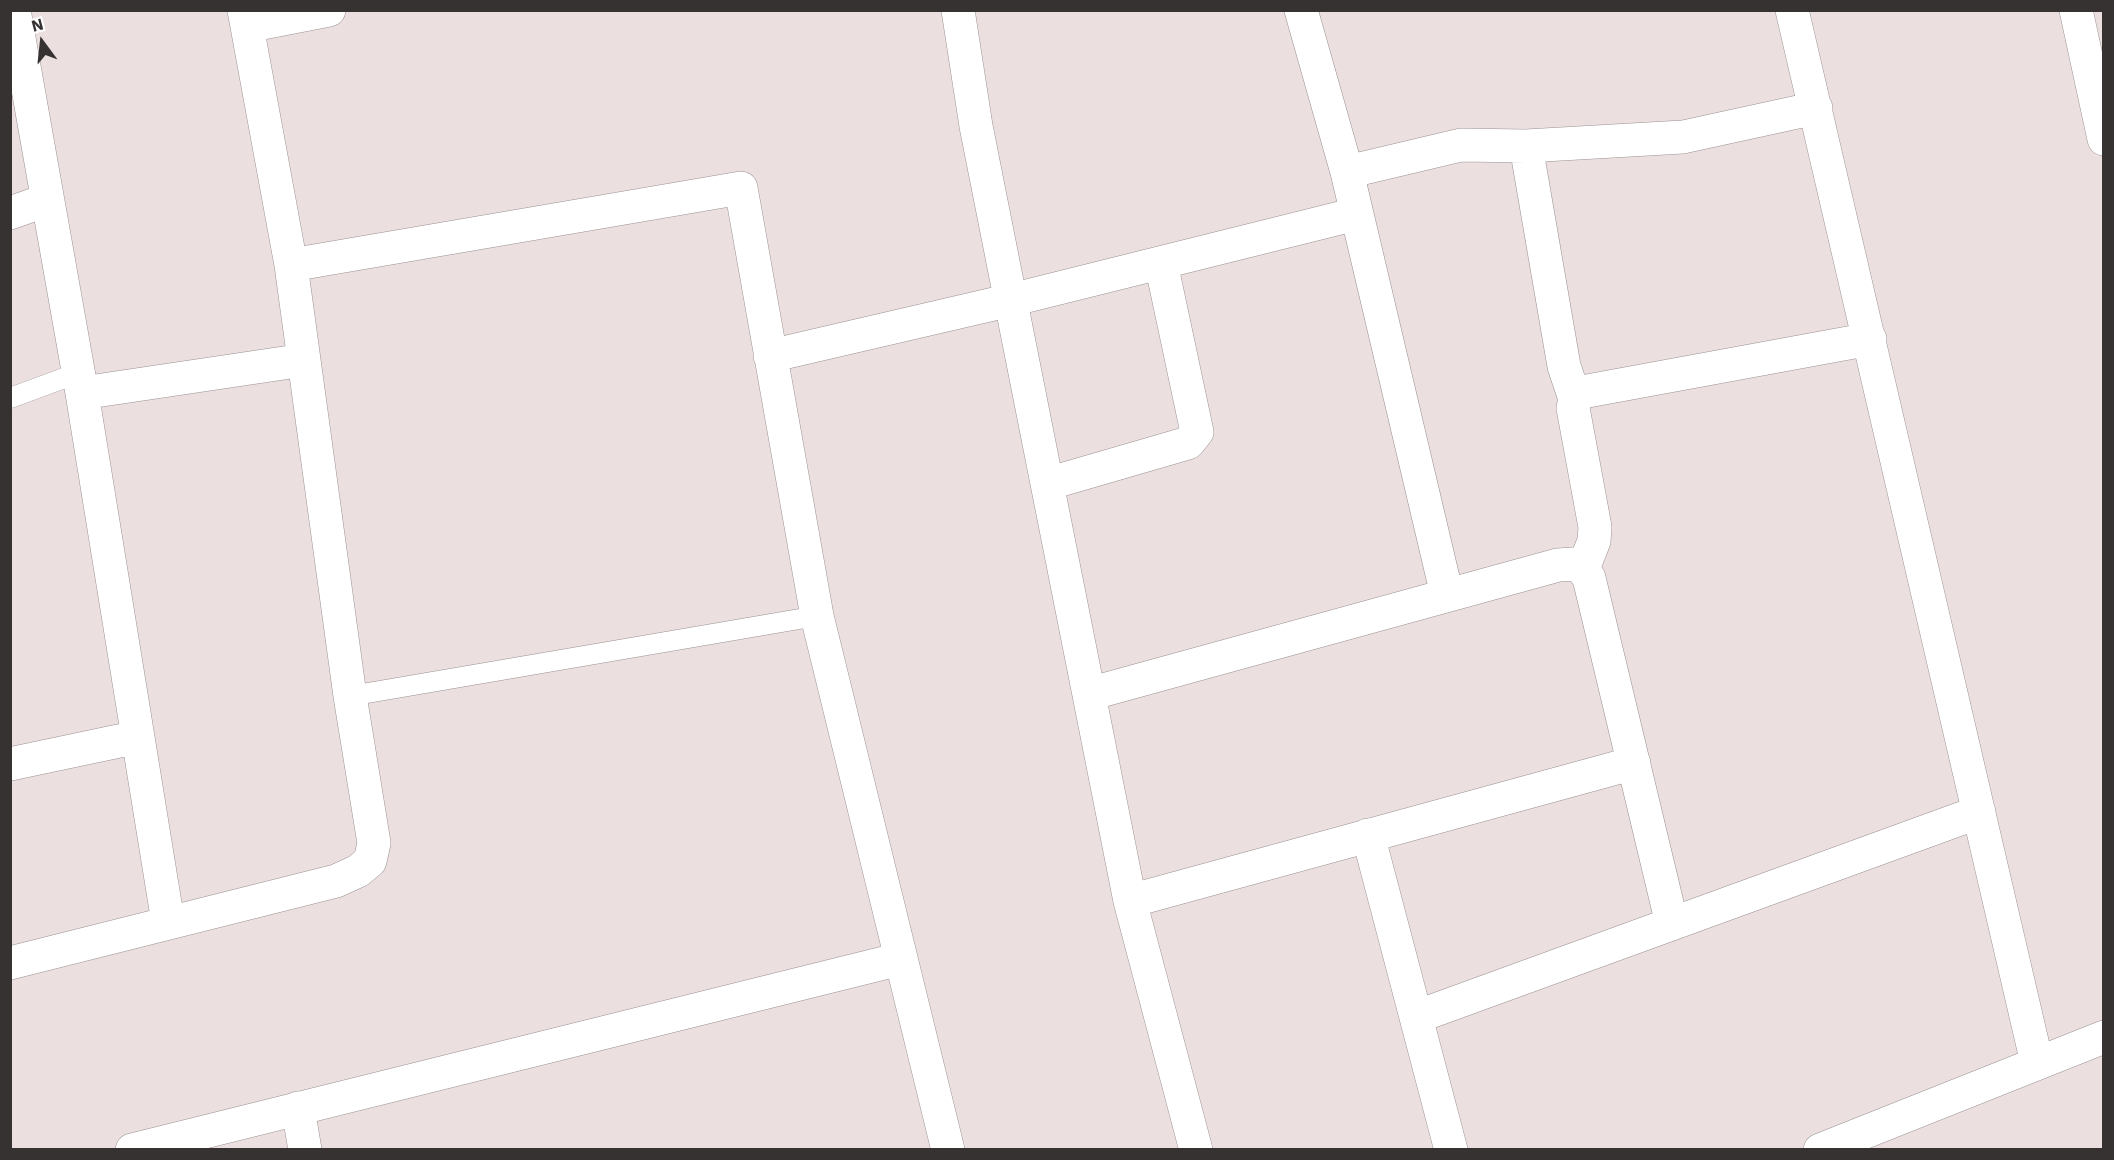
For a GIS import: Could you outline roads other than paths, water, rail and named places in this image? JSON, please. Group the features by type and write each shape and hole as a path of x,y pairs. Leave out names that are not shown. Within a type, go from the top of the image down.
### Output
{"street":[{"path":"14,10 21,114 47,200 80,383 168,922"},
{"path":"10,963 336,881 358,871 370,861 374,843 350,696 291,266 246,18 329,10"},
{"path":"957,10 976,126 1130,901 1196,1149"},
{"path":"1301,10 1347,172 1447,596"},
{"path":"1792,10 2037,1063"},
{"path":"2076,10 2103,139"},
{"path":"1347,172 1461,146 1526,146 1683,137 1816,108"},
{"path":"1526,146 1564,366 1575,399 1573,408 1595,527 1594,541 1583,569"},
{"path":"291,266 741,188 817,616 948,1149"},
{"path":"10,213 47,200"},
{"path":"770,356 1011,300 1356,214"},
{"path":"1047,484 1188,443 1197,432 1161,263"},
{"path":"1575,399 1582,392 1869,339"},
{"path":"80,383 304,360"},
{"path":"1089,694 1558,565 1574,564 1583,569 1589,578 1672,924"},
{"path":"10,764 138,737"},
{"path":"1130,901 1634,763"},
{"path":"1416,1017 1979,812"},
{"path":"1368,836 1451,1149"},
{"path":"132,1149 900,959"},
{"path":"1820,1149 2103,1037"},
{"path":"298,1108 305,1149"}],"lane":[{"path":"10,398 80,383"},
{"path":"350,696 817,616"}]}
